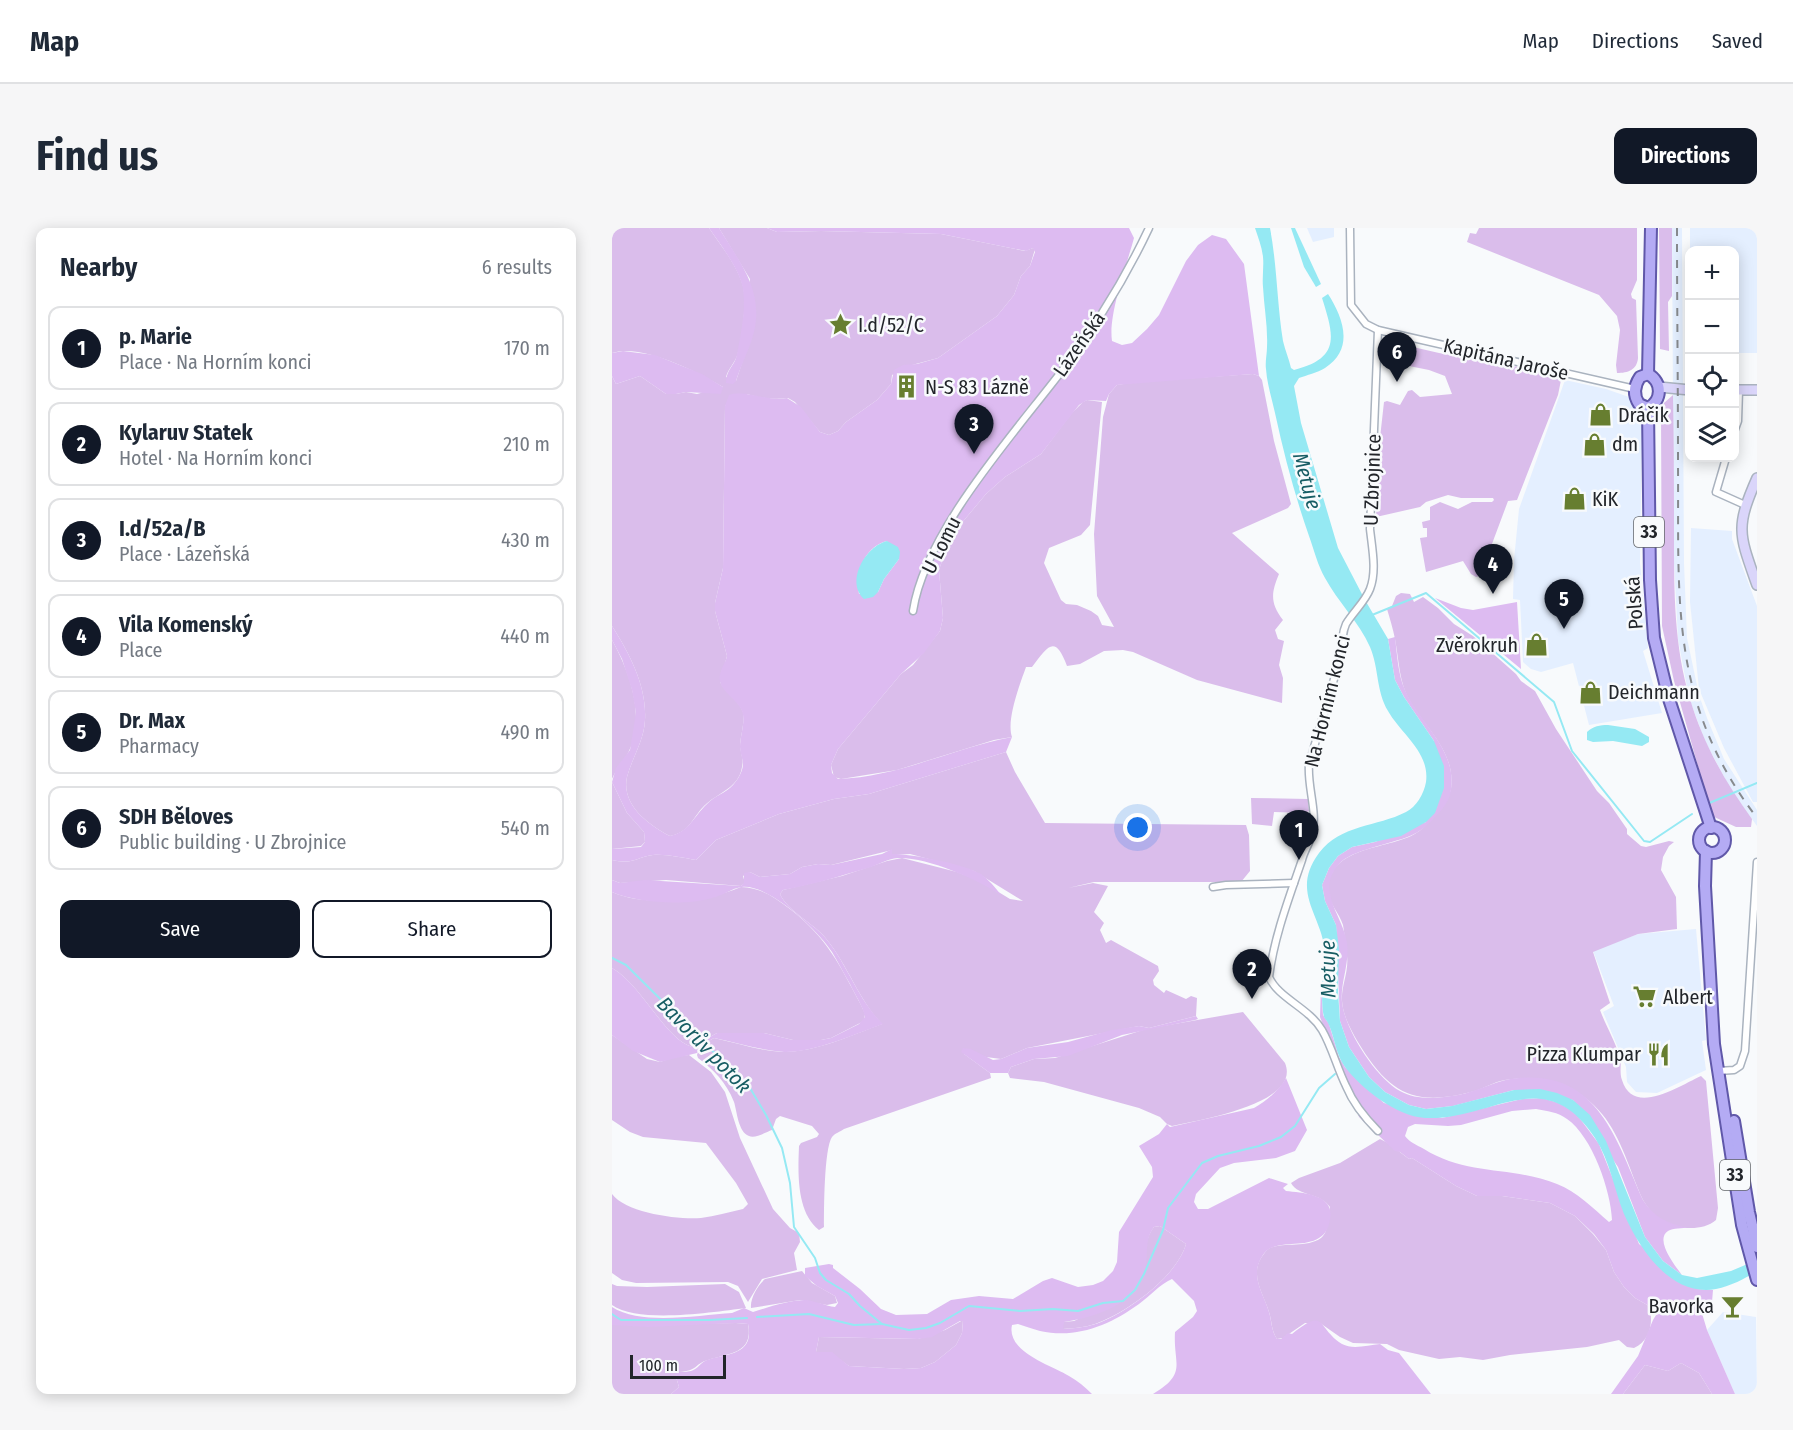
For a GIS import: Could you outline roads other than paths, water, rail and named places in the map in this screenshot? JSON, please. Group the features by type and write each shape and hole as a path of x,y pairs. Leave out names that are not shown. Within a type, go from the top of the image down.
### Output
{"main road":[{"path":"1648,374 1651,228"},
{"path":"1635,388 1640,377 1648,374 1654,377 1659,387 1657,400 1647,408"},
{"path":"1659,387 1685,389"},
{"name":"Polská","path":"1635,388 1638,404 1647,408 1650,580 1654,638 1707,830"},
{"path":"1739,390 1757,390"},
{"path":"1757,478 1741,519 1741,534 1757,585"},
{"path":"1707,830 1720,830 1725,838 1721,850 1709,852 1700,843 1707,830"},
{"name":"33","path":"1709,852 1705,886 1712,983 1722,1071 1757,1280"},
{"name":"33","path":"1746,1224 1757,1247"}],"street":[{"name":"Lázeňská","path":"977,482 1092,328 1134,260 1149,228"},
{"path":"1350,228 1351,305 1366,324 1378,330"},
{"name":"Kapitána Jaroše","path":"1378,330 1635,388"},
{"name":"U Zbrojnice","path":"1347,623 1368,595 1372,583 1373,561 1370,529 1378,330"},
{"path":"1725,462 1716,492 1745,505"},
{"name":"U Lomu","path":"913,611 915,599 939,540 977,482"},
{"name":"Na Horním konci","path":"1347,623 1343,633 1342,652 1309,764 1308,777 1314,827 1283,917 1269,977 1272,985 1307,1011 1322,1029 1350,1095 1362,1114 1378,1131"},
{"path":"1722,1071 1734,1070 1740,1066 1745,1051 1757,862"},
{"path":"1213,887 1294,884"}],"water":[{"name":"Metuje","path":"1255,228 1270,228 1283,341 1291,368 1294,370 1309,365 1327,352 1331,334 1322,298 1328,294 1342,323 1343,342 1334,360 1325,368 1299,378 1294,386 1301,423 1338,548 1388,639 1395,680 1434,741 1444,766 1444,788 1435,813 1426,822 1401,836 1352,847 1338,856 1329,868 1322,885 1325,901 1336,925 1339,949 1340,1021 1349,1047 1369,1077 1385,1092 1409,1105 1426,1109 1452,1106 1514,1090 1540,1089 1573,1100 1590,1115 1606,1141 1645,1237 1663,1261 1682,1275 1697,1278 1731,1271 1757,1260 1757,1271 1737,1282 1716,1289 1700,1290 1685,1286 1659,1268 1648,1256 1624,1214 1604,1156 1595,1138 1576,1115 1556,1103 1536,1099 1516,1100 1449,1117 1414,1116 1380,1100 1352,1075 1340,1057 1323,1012 1325,952 1323,939 1307,892 1307,880 1319,853 1338,836 1410,810 1423,791 1426,771 1419,752 1384,703 1370,647 1330,587 1316,558 1299,506 1267,380 1263,257"},
{"path":"1291,228 1295,228 1321,284 1316,287 1304,267"},
{"path":"887,541 898,547 899,559 884,579 878,592 873,597 864,599 857,583 860,565 872,550"},
{"path":"1608,725 1635,729 1649,737 1649,742 1642,746 1613,741 1587,740 1589,730 1597,726"}],"waterway":[{"path":"1372,615 1426,593 1554,702 1572,751 1644,841 1650,842 1692,814"},
{"path":"1707,804 1757,783"},
{"name":"Bavorův potok","path":"612,958 626,965 750,1088 782,1148 790,1183 794,1227 815,1258 820,1273 826,1280 849,1294 882,1324 909,1330 940,1323 969,1306 1020,1311 1053,1309 1078,1311 1103,1303 1123,1301 1135,1290 1144,1274 1163,1230 1168,1208 1202,1163 1281,1137 1295,1126 1319,1088 1335,1074"},
{"path":"612,1314 621,1320 747,1318"},
{"path":"757,1317 809,1314 854,1325 882,1324"}],"railway":[{"path":"1677,228 1678,561 1685,649 1694,691 1708,733 1728,775 1757,818"}],"place":[{"name":"I.d/52/C","path":"840,325"},
{"name":"SDH Běloves","path":"1397,382"},
{"name":"N-S 83 Lázně","path":"907,387"},
{"name":"Dráčik","path":"1600,415"},
{"name":"dm","path":"1594,444"},
{"name":"I.d/52a/B","path":"974,454"},
{"name":"KiK","path":"1574,499"},
{"name":"Vila Komenský","path":"1493,594"},
{"name":"Dr. Max","path":"1564,629"},
{"name":"Zvěrokruh","path":"1536,645"},
{"name":"Deichmann","path":"1590,692"},
{"name":"p. Marie","path":"1299,860"},
{"name":"Albert","path":"1645,997"},
{"name":"Kylaruv Statek","path":"1252,999"},
{"name":"Pizza Klumpar","path":"1659,1054"},
{"name":"Bavorka","path":"1732,1306"}]}
